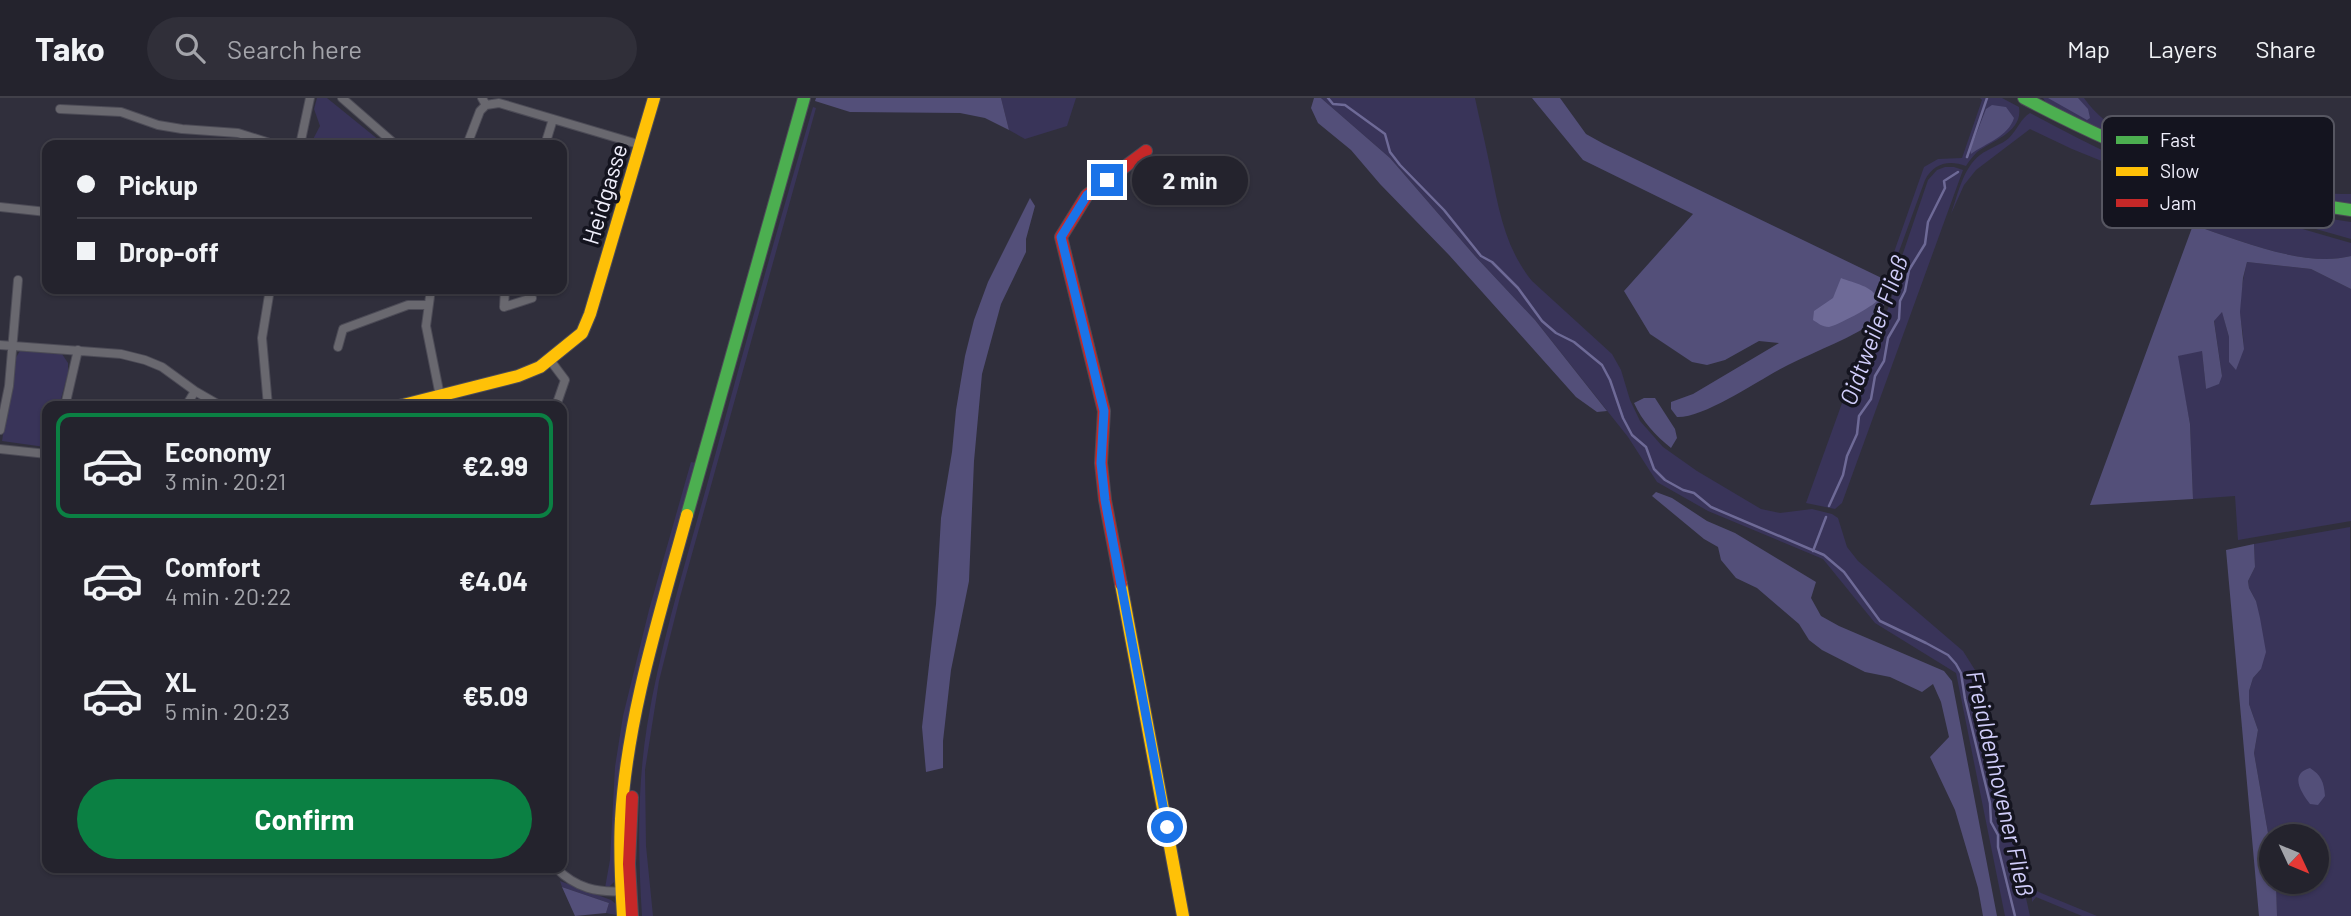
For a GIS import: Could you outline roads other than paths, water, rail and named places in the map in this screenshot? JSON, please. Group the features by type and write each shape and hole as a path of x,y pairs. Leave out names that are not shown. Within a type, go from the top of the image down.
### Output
{"street":[{"path":"301,140 310,98"},
{"path":"342,98 390,140"},
{"name":"Heidgasse","path":"420,401 518,376 540,367 582,333 654,98"},
{"path":"623,916 629,864 636,726 650,653 804,98"},
{"path":"2024,98 2102,137"},
{"path":"469,140 484,102 499,103 641,145"},
{"path":"60,109 121,112 158,125 238,133 260,140"},
{"path":"547,140 553,119"},
{"path":"1146,151 1087,195 1061,237 1104,411 1101,463 1105,500 1183,916"},
{"path":"0,207 42,211"},
{"path":"0,430 9,386 18,281"},
{"path":"268,401 262,338 269,294"},
{"path":"430,294 426,326 440,396"},
{"path":"505,294 504,307 532,298"},
{"path":"338,347 343,328 408,305 428,305"},
{"path":"0,345 121,354 145,360 162,367 212,401"},
{"path":"66,401 78,350"},
{"path":"550,360 565,380 558,401"},
{"path":"189,401 195,391"},
{"path":"0,449 42,453"},
{"path":"561,873 568,880 591,889 626,890"},
{"path":"626,890 632,916"}],"waterway":[{"name":"Freialdenhovener Fließ","path":"1328,98 1333,104 1345,105 1385,134 1390,152 1400,165 1444,210 1481,256 1492,262 1518,288 1542,321 1602,365 1632,435 1646,447 1654,469 1665,480 1694,493 1711,507 1824,555 1844,572 1880,621 1948,655 1956,664 1961,673 1990,803 1991,822 1998,835 1998,847 2015,916"},
{"name":"Oidtweiler Fließ","path":"1967,157 1987,98"},
{"name":"Oidtweiler Fließ","path":"1829,506 1857,434 1859,416 1871,399 1875,376 1884,361 1888,338 1899,319 1900,301 1909,270 1925,244 1928,222 1945,188 1944,181 1958,172"},
{"path":"1874,295 1883,298"},
{"name":"Oidtweiler Fließ","path":"1813,551 1826,517"}]}
